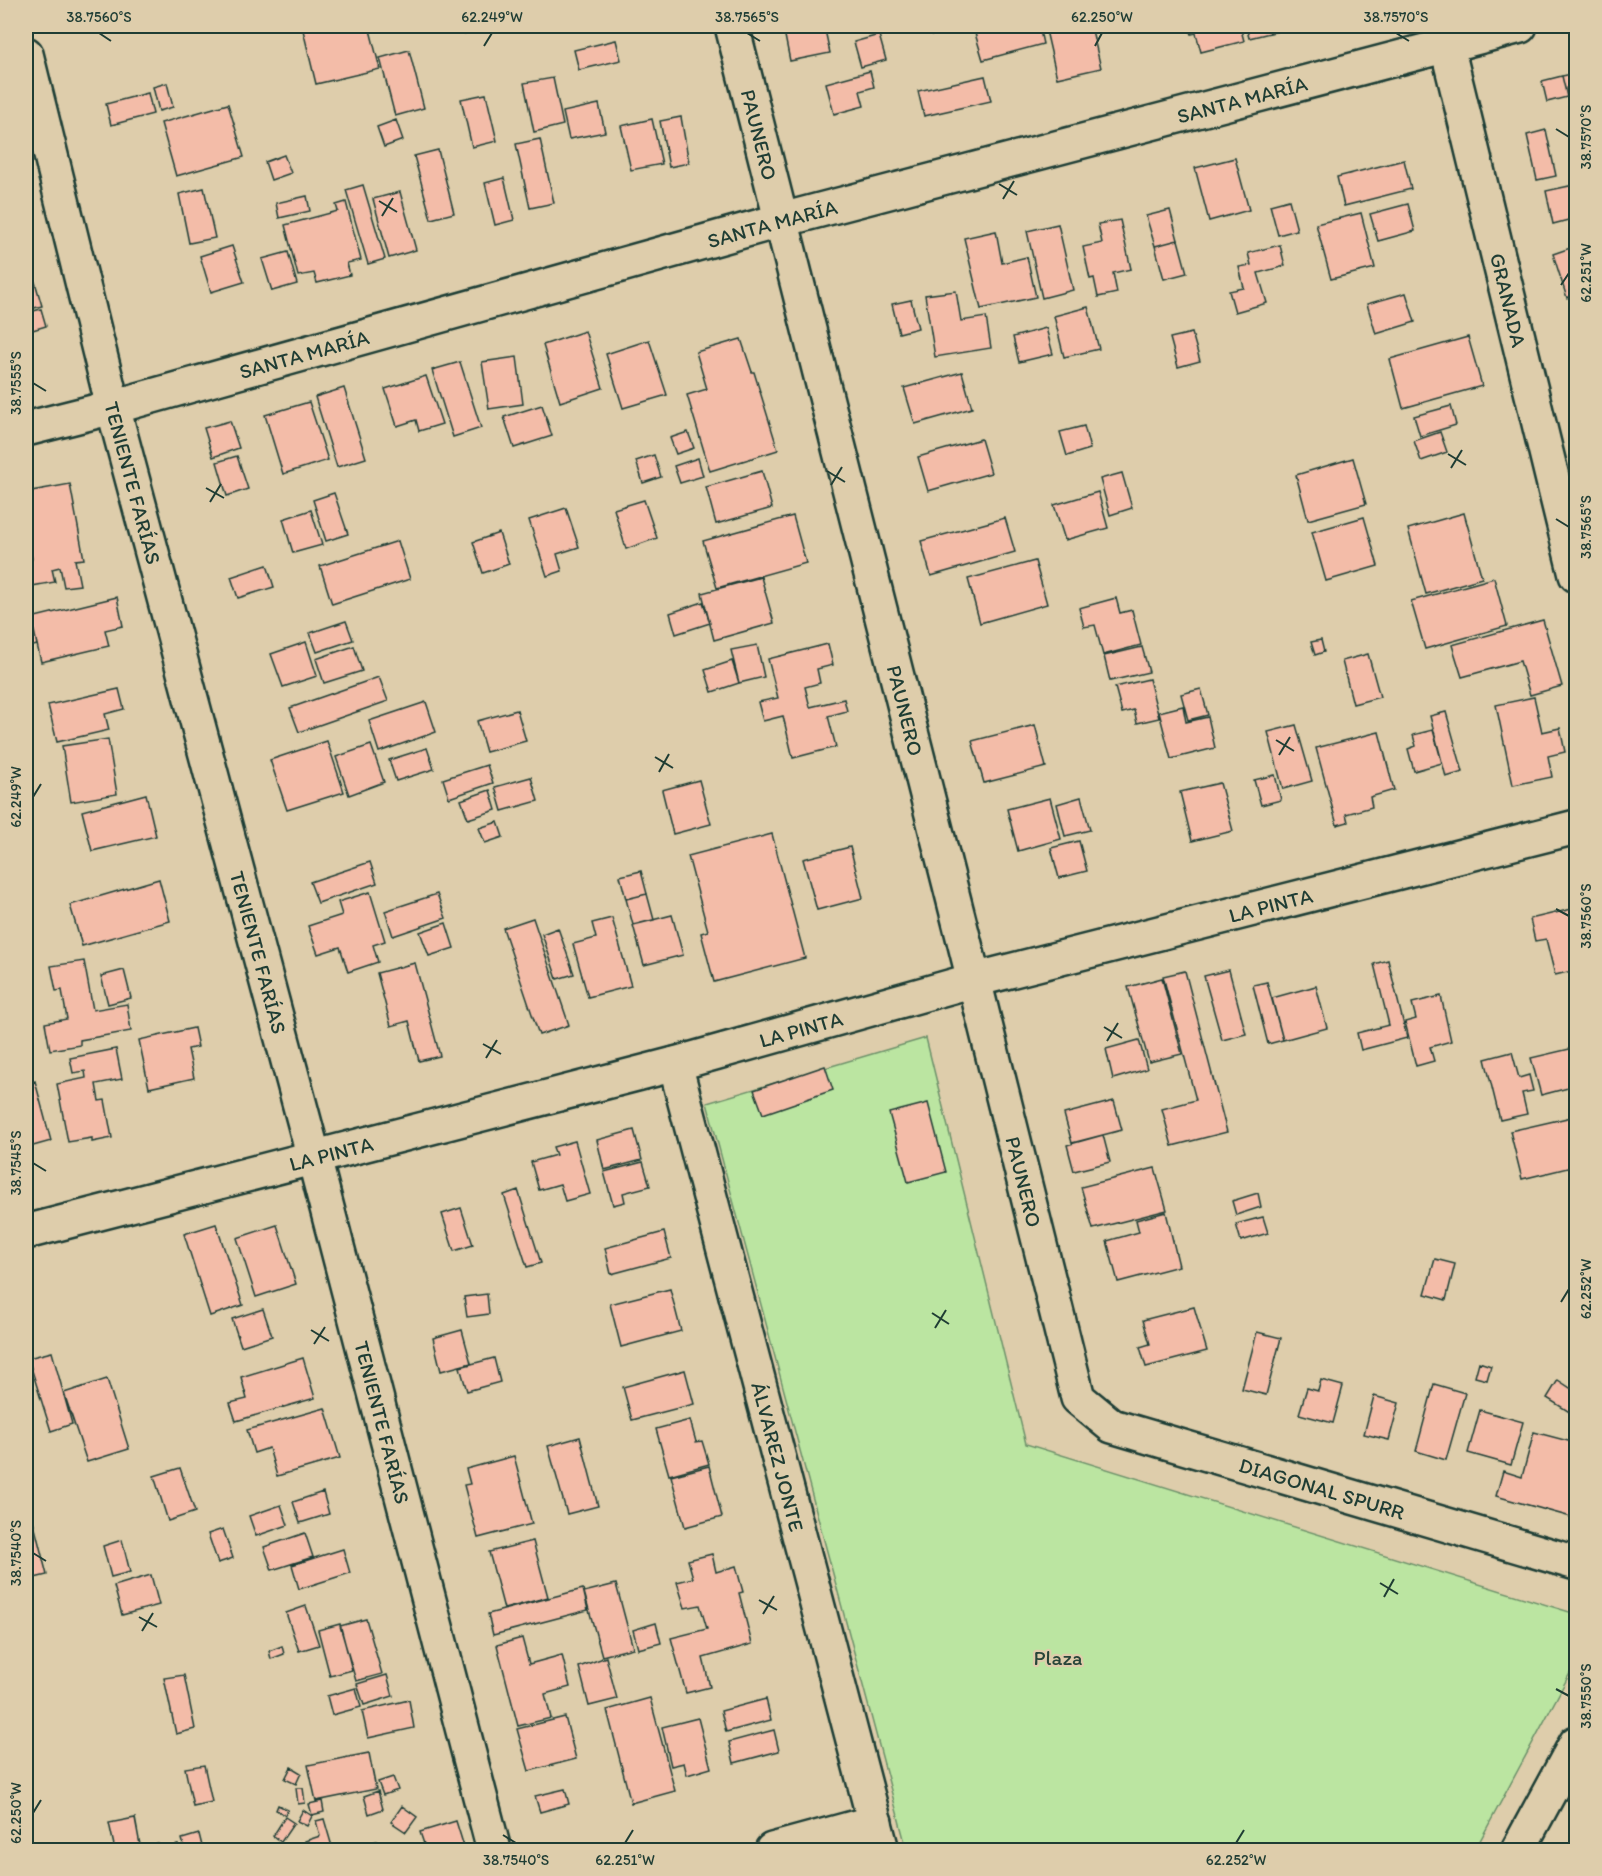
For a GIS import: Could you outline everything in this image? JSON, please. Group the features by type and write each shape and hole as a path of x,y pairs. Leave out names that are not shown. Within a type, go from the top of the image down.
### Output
{"street":[{"name":"PAUNERO","path":"732,26 1078,1398"},
{"name":"SANTA MARÍA","path":"26,429 113,407 1445,35 1520,26"},
{"name":"GRANADA","path":"1445,35 1576,575"},
{"name":"TENIENTE FARÍAS","path":"26,54 113,407 314,1158 494,1851"},
{"name":"LA PINTA","path":"26,1232 675,1064 974,980 1576,827"},
{"name":"ÁLVAREZ JONTE","path":"675,1064 879,1836"},
{"name":"DIAGONAL SPURR","path":"1078,1398 1112,1426 1576,1563"},
{"path":"1518,1851 1576,1743"},
{"path":"772,1851 879,1836"}],"green space":[{"name":"Plaza","path":"926,1038 1026,1444 1576,1614 1576,1662 1475,1850 907,1850 707,1103"}],"building":[{"path":"302,26 369,26 380,69 316,84"},
{"path":"459,26 497,26 462,34"},
{"path":"783,26 838,26 839,28 825,30 830,53 790,61"},
{"path":"929,26 956,26 957,28 932,35"},
{"path":"990,26 1039,26 1043,44 983,60 974,30"},
{"path":"1045,26 1091,26 1101,68 1057,78"},
{"path":"1189,26 1240,26 1244,41 1201,52 1196,33 1191,34"},
{"path":"1246,26 1269,26 1270,33 1249,38"},
{"path":"1269,26 1290,26 1291,28 1270,33"},
{"path":"879,35 886,60 861,67 854,42"},
{"path":"616,40 621,60 579,70 574,50"},
{"path":"409,50 424,108 395,116 380,58"},
{"path":"870,71 874,87 860,91 864,106 834,114 826,83"},
{"path":"1576,73 1576,95 1567,97 1562,76"},
{"path":"985,76 991,101 924,116 918,91"},
{"path":"1562,76 1567,97 1547,102 1542,81"},
{"path":"553,78 563,125 534,132 524,83"},
{"path":"167,83 173,107 159,111 153,87"},
{"path":"148,93 153,114 111,125 106,104"},
{"path":"486,94 497,141 472,147 461,99"},
{"path":"1576,96 1576,126 1568,98"},
{"path":"228,104 244,157 176,176 161,123"},
{"path":"599,104 605,132 569,139 563,112"},
{"path":"681,117 689,163 669,167 660,121"},
{"path":"652,119 662,164 631,170 621,126"},
{"path":"396,120 403,140 384,147 377,127"},
{"path":"1546,130 1556,176 1537,180 1527,135"},
{"path":"540,139 554,203 530,208 516,144"},
{"path":"438,150 454,213 431,219 414,156"},
{"path":"284,155 291,173 271,180 265,162"},
{"path":"1235,158 1249,210 1209,221 1195,168"},
{"path":"1404,160 1411,189 1344,206 1337,177"},
{"path":"504,178 514,220 495,225 485,183"},
{"path":"363,185 385,259 368,264 346,190"},
{"path":"1574,185 1576,218 1553,224 1546,191"},
{"path":"204,188 215,238 189,243 179,194"},
{"path":"400,192 416,250 389,258 373,199"},
{"path":"307,196 310,211 279,218 276,203"},
{"path":"1289,200 1297,230 1278,235 1270,205"},
{"path":"346,202 361,260 347,263 350,275 317,283 314,273 298,276 285,225 338,211 336,205"},
{"path":"1408,204 1415,231 1378,241 1370,214"},
{"path":"1170,210 1178,240 1155,246 1146,216"},
{"path":"1361,213 1375,268 1331,279 1316,224"},
{"path":"1120,220 1131,269 1113,273 1117,293 1098,297 1094,278 1090,279 1083,247 1102,243 1098,224"},
{"path":"1058,224 1073,290 1042,298 1027,231"},
{"path":"996,231 1002,263 1027,257 1036,297 981,309 964,238"},
{"path":"1178,240 1187,273 1164,279 1155,246"},
{"path":"1280,245 1285,266 1258,273 1267,303 1235,312 1229,291 1244,288 1239,267 1251,265 1248,253"},
{"path":"232,246 244,282 211,292 200,256"},
{"path":"1576,246 1576,294 1567,298 1553,254"},
{"path":"288,252 297,284 272,291 262,259"},
{"path":"35,282 42,306 26,310 26,284"},
{"path":"956,291 961,321 986,317 991,348 935,357 925,295"},
{"path":"1406,293 1415,322 1376,334 1367,304"},
{"path":"911,300 918,328 899,333 892,304"},
{"path":"1088,307 1099,349 1064,357 1054,316"},
{"path":"41,309 46,326 26,332 26,313"},
{"path":"1046,328 1053,354 1019,362 1013,337"},
{"path":"585,331 603,388 560,402 543,345"},
{"path":"1192,333 1200,361 1178,367 1170,338"},
{"path":"1468,337 1482,386 1403,408 1390,359"},
{"path":"741,339 752,372 754,372 778,450 710,471 687,395 707,389 696,352"},
{"path":"649,340 667,395 623,408 606,354"},
{"path":"517,357 523,404 489,409 482,362"},
{"path":"460,362 481,428 453,437 432,370"},
{"path":"962,372 972,408 915,424 904,388"},
{"path":"426,376 442,424 419,431 416,420 397,426 385,389"},
{"path":"344,388 366,458 337,467 315,397"},
{"path":"309,402 328,460 283,474 265,415"},
{"path":"542,405 552,436 514,448 504,417"},
{"path":"1451,406 1456,425 1420,436 1414,416"},
{"path":"230,421 239,448 213,457 204,428"},
{"path":"1084,426 1090,449 1067,456 1060,432"},
{"path":"688,432 694,448 676,454 670,438"},
{"path":"1440,432 1447,452 1421,461 1414,441"},
{"path":"981,439 991,473 928,491 918,457"},
{"path":"654,455 661,477 643,483 636,461"},
{"path":"237,456 248,489 227,496 217,462"},
{"path":"698,458 703,476 680,483 674,466"},
{"path":"1353,458 1366,504 1308,520 1296,475"},
{"path":"762,471 772,508 716,524 706,487"},
{"path":"1122,473 1132,508 1110,515 1100,479"},
{"path":"70,484 84,559 75,560 80,585 64,587 60,567 52,569 55,582 26,587 26,560 32,559 26,526 26,492"},
{"path":"1098,492 1108,528 1065,540 1054,505"},
{"path":"334,493 348,534 326,541 313,500"},
{"path":"644,500 657,538 626,549 614,509"},
{"path":"566,508 579,547 557,554 562,571 547,576 529,520"},
{"path":"311,510 322,545 293,553 283,519"},
{"path":"1464,513 1482,578 1426,594 1408,529"},
{"path":"793,516 806,563 717,588 703,541"},
{"path":"1364,517 1378,566 1326,581 1312,532"},
{"path":"1005,518 1015,552 931,576 921,541"},
{"path":"499,533 509,564 483,573 473,542"},
{"path":"398,541 410,579 332,604 320,566"},
{"path":"1035,561 1047,604 980,623 968,579"},
{"path":"267,565 274,587 238,598 231,577"},
{"path":"761,577 774,623 714,640 702,593"},
{"path":"1494,578 1507,626 1425,649 1411,601"},
{"path":"117,597 123,626 105,630 109,646 41,662 31,618"},
{"path":"1116,598 1120,613 1132,610 1141,645 1103,655 1095,625 1084,627 1079,608"},
{"path":"703,602 710,623 676,634 670,613"},
{"path":"1543,620 1562,686 1530,695 1520,661 1462,677 1452,645"},
{"path":"346,621 353,640 317,652 310,633"},
{"path":"33,626 37,645 26,648 26,627"},
{"path":"1321,640 1324,652 1315,655 1311,642"},
{"path":"306,642 317,676 283,687 271,654"},
{"path":"828,644 833,665 817,669 820,683 805,687 810,707 844,699 847,711 828,716 836,747 793,758 783,716 763,721 758,702 778,698 768,659"},
{"path":"757,645 764,677 739,683 731,650"},
{"path":"354,646 362,671 324,683 316,659"},
{"path":"1142,647 1149,672 1110,681 1104,656"},
{"path":"1368,654 1380,697 1353,704 1342,661"},
{"path":"732,661 739,683 712,692 705,670"},
{"path":"379,677 388,701 299,732 290,708"},
{"path":"1149,679 1159,718 1137,723 1134,710 1122,713 1115,687"},
{"path":"119,689 124,709 105,714 109,730 57,742 48,705"},
{"path":"1201,689 1208,715 1188,720 1181,694"},
{"path":"1534,697 1542,732 1560,728 1565,752 1548,756 1552,777 1513,785 1496,705"},
{"path":"426,702 436,732 379,752 369,721"},
{"path":"1183,706 1186,722 1208,717 1215,748 1171,759 1159,712"},
{"path":"517,710 526,741 486,752 477,721"},
{"path":"1446,712 1463,772 1446,777 1430,716"},
{"path":"1035,725 1046,767 984,783 972,741"},
{"path":"1296,725 1312,781 1283,789 1268,732"},
{"path":"1433,730 1442,763 1414,771 1408,749 1416,746 1413,735"},
{"path":"1379,732 1394,790 1370,797 1372,807 1346,814 1348,822 1337,825 1316,748"},
{"path":"108,739 117,794 71,802 62,746"},
{"path":"327,741 344,792 287,810 270,760"},
{"path":"371,745 384,782 349,795 336,757"},
{"path":"427,748 434,769 396,781 389,760"},
{"path":"487,765 493,783 449,798 443,779"},
{"path":"1275,775 1281,800 1261,805 1254,780"},
{"path":"531,777 538,801 502,811 495,787"},
{"path":"699,780 711,824 673,834 662,790"},
{"path":"1220,783 1233,831 1192,841 1180,792"},
{"path":"490,790 496,810 468,819 461,800"},
{"path":"146,794 156,836 92,851 82,811"},
{"path":"1081,797 1090,830 1065,836 1057,804"},
{"path":"1050,798 1061,839 1018,851 1007,809"},
{"path":"498,822 503,837 485,843 479,828"},
{"path":"772,834 805,958 714,982 701,933 708,931 688,856"},
{"path":"1079,841 1087,871 1059,878 1051,848"},
{"path":"850,847 863,898 817,910 803,859"},
{"path":"370,862 377,883 318,903 310,882"},
{"path":"641,871 647,894 626,899 620,876"},
{"path":"159,879 170,921 82,946 70,905"},
{"path":"370,892 385,941 373,945 378,962 348,972 340,947 318,954 308,926 342,915 338,902"},
{"path":"437,894 446,918 393,936 385,911"},
{"path":"647,894 654,920 633,925 626,899"},
{"path":"1576,908 1576,970 1555,975 1546,939 1535,941 1530,919"},
{"path":"672,915 683,955 644,965 633,925"},
{"path":"533,918 569,1025 539,1035 503,928"},
{"path":"612,918 631,986 588,997 573,944 596,938 592,923"},
{"path":"446,923 454,948 429,956 420,932"},
{"path":"558,928 574,974 557,979 542,934"},
{"path":"1388,960 1407,1038 1361,1050 1357,1033 1389,1025 1374,964"},
{"path":"84,961 93,1010 127,1004 131,1031 80,1040 80,1045 50,1050 45,1023 67,1019 62,990 56,991 51,966"},
{"path":"415,963 440,1056 419,1061 409,1021 391,1026 377,973"},
{"path":"124,970 131,998 108,1004 101,976"},
{"path":"1229,970 1246,1034 1222,1040 1204,976"},
{"path":"1185,971 1227,1132 1172,1146 1162,1109 1196,1100 1163,976"},
{"path":"1162,978 1182,1054 1149,1062 1128,987"},
{"path":"1267,982 1283,1040 1268,1044 1253,985"},
{"path":"1316,986 1327,1028 1283,1040 1272,998"},
{"path":"1441,996 1451,1041 1430,1047 1434,1061 1416,1066 1405,1022 1416,1019 1412,1003"},
{"path":"194,1028 198,1047 188,1049 194,1078 149,1088 139,1040"},
{"path":"1576,1035 1576,1086 1541,1095 1531,1058 1574,1048 1572,1037"},
{"path":"1139,1040 1147,1069 1113,1079 1106,1049"},
{"path":"116,1049 122,1079 96,1084 99,1101 105,1100 112,1138 92,1142 92,1138 68,1142 57,1084 86,1078 85,1071 73,1073 70,1058"},
{"path":"1512,1052 1519,1078 1529,1075 1533,1091 1522,1093 1527,1114 1500,1120 1485,1059"},
{"path":"825,1066 833,1090 763,1114 754,1090"},
{"path":"35,1081 51,1141 26,1148 26,1084"},
{"path":"1114,1101 1122,1130 1072,1143 1064,1114"},
{"path":"928,1103 946,1172 908,1182 889,1113"},
{"path":"1576,1116 1576,1166 1522,1179 1510,1131"},
{"path":"634,1130 642,1160 604,1170 597,1140"},
{"path":"1103,1135 1110,1162 1074,1171 1067,1145"},
{"path":"575,1141 590,1194 565,1201 560,1184 539,1190 531,1162 556,1155 553,1147"},
{"path":"643,1162 650,1186 623,1193 625,1202 613,1205 604,1172"},
{"path":"1155,1168 1167,1210 1093,1229 1081,1187"},
{"path":"518,1190 541,1263 527,1267 504,1195"},
{"path":"1258,1193 1261,1207 1236,1215 1232,1201"},
{"path":"461,1208 473,1245 454,1251 442,1214"},
{"path":"1166,1212 1179,1266 1118,1282 1107,1241 1139,1232 1136,1220"},
{"path":"1263,1217 1268,1233 1241,1241 1236,1224"},
{"path":"216,1224 243,1305 210,1316 184,1234"},
{"path":"277,1225 296,1284 256,1297 237,1238"},
{"path":"664,1232 671,1258 611,1274 605,1248"},
{"path":"1435,1259 1455,1264 1446,1300 1425,1294"},
{"path":"670,1289 681,1331 621,1347 610,1304"},
{"path":"487,1294 489,1314 467,1317 464,1297"},
{"path":"1194,1307 1207,1351 1146,1367 1140,1347 1150,1344 1143,1320"},
{"path":"263,1309 272,1336 241,1346 232,1319"},
{"path":"462,1330 471,1363 441,1371 433,1338"},
{"path":"1257,1332 1281,1338 1266,1395 1242,1389"},
{"path":"52,1352 72,1424 51,1431 28,1358"},
{"path":"303,1358 315,1398 236,1421 230,1403 247,1399 241,1377"},
{"path":"494,1358 500,1382 467,1391 460,1367"},
{"path":"1479,1362 1491,1366 1487,1380 1475,1377"},
{"path":"685,1370 694,1404 632,1420 623,1387"},
{"path":"107,1379 129,1449 87,1462 64,1393"},
{"path":"1321,1380 1343,1386 1333,1423 1299,1414 1307,1388 1318,1391"},
{"path":"1558,1380 1576,1392 1576,1404 1571,1413 1547,1398"},
{"path":"1434,1384 1465,1393 1446,1460 1416,1451"},
{"path":"1374,1396 1399,1403 1389,1440 1364,1434"},
{"path":"325,1408 340,1458 277,1476 269,1448 254,1453 247,1430"},
{"path":"1480,1410 1523,1422 1511,1465 1468,1453"},
{"path":"690,1420 696,1442 702,1441 709,1464 669,1475 656,1429"},
{"path":"1534,1432 1576,1443 1576,1497 1571,1517 1496,1496 1503,1471 1522,1477"},
{"path":"580,1437 598,1506 567,1514 548,1446"},
{"path":"514,1456 532,1524 478,1538 464,1485 470,1484 466,1469"},
{"path":"709,1466 722,1517 685,1527 671,1476"},
{"path":"180,1468 195,1512 168,1521 154,1476"},
{"path":"323,1492 329,1514 300,1523 293,1502"},
{"path":"26,1493 47,1575 26,1580"},
{"path":"281,1505 288,1525 256,1536 249,1516"},
{"path":"223,1529 233,1558 218,1563 208,1534"},
{"path":"305,1533 313,1557 272,1570 264,1547"},
{"path":"122,1540 130,1572 111,1577 103,1546"},
{"path":"533,1541 548,1597 504,1609 489,1552"},
{"path":"343,1549 350,1573 299,1589 292,1565"},
{"path":"712,1554 716,1572 736,1566 743,1592 739,1593 752,1644 703,1658 710,1687 686,1693 671,1638 707,1629 700,1605 685,1608 677,1582 693,1578 688,1560"},
{"path":"151,1575 159,1605 122,1615 114,1586"},
{"path":"616,1584 633,1648 602,1656 584,1592"},
{"path":"583,1589 588,1610 493,1635 488,1614"},
{"path":"306,1606 319,1645 299,1651 286,1613"},
{"path":"366,1619 382,1674 356,1681 340,1626"},
{"path":"656,1623 661,1643 638,1649 633,1630"},
{"path":"340,1624 352,1670 330,1676 318,1630"},
{"path":"522,1638 529,1664 562,1655 570,1687 545,1694 551,1718 518,1726 497,1645"},
{"path":"282,1646 284,1654 271,1659 269,1651"},
{"path":"606,1657 617,1699 589,1706 579,1667"},
{"path":"184,1675 195,1729 176,1734 164,1678"},
{"path":"387,1675 393,1696 364,1705 357,1684"},
{"path":"356,1688 361,1707 332,1715 327,1696"},
{"path":"650,1698 675,1791 631,1803 607,1710"},
{"path":"766,1699 771,1720 726,1732 721,1711"},
{"path":"409,1700 414,1728 368,1738 362,1711"},
{"path":"565,1717 576,1759 529,1771 517,1729"},
{"path":"698,1718 711,1768 687,1775 684,1763 671,1766 662,1727"},
{"path":"774,1730 779,1751 734,1763 729,1742"},
{"path":"369,1753 376,1789 316,1801 308,1765"},
{"path":"204,1765 212,1802 193,1806 185,1768"},
{"path":"291,1767 301,1773 296,1784 285,1779"},
{"path":"393,1777 398,1790 383,1795 378,1782"},
{"path":"296,1788 303,1788 305,1803 298,1804"},
{"path":"565,1789 569,1804 540,1812 535,1796"},
{"path":"378,1791 383,1809 369,1814 364,1796"},
{"path":"322,1801 324,1812 312,1815 309,1804"},
{"path":"278,1805 288,1810 285,1815 276,1810"},
{"path":"402,1806 417,1817 406,1832 391,1822"},
{"path":"303,1810 312,1816 307,1826 297,1821"},
{"path":"285,1817 294,1823 281,1842 273,1836"},
{"path":"135,1818 140,1845 115,1850 109,1823"},
{"path":"324,1819 333,1850 308,1850 305,1841 320,1836 316,1821"},
{"path":"456,1821 465,1850 426,1850 420,1832"},
{"path":"199,1834 203,1850 185,1850 182,1839"},
{"path":"377,1841 380,1850 346,1850"},
{"path":"158,1844 160,1850 149,1850 148,1847"},
{"path":"178,1845 179,1850 165,1850 165,1848"}]}
